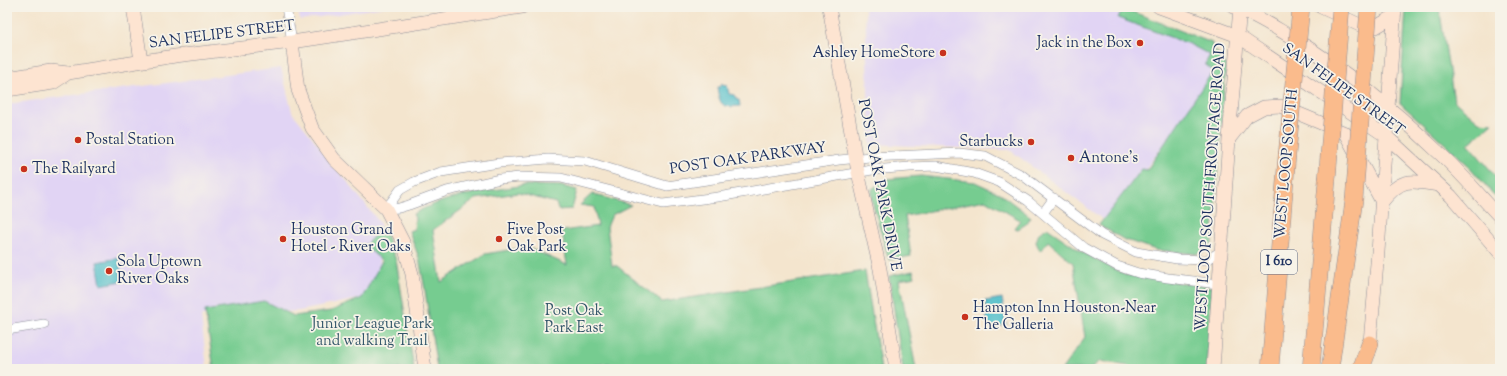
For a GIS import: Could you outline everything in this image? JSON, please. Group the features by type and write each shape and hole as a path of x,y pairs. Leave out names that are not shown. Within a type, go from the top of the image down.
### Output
{"highway":[{"path":"1290,7 1294,76"},
{"name":"WEST LOOP SOUTH","path":"1270,369 1300,7"},
{"name":"I 610","path":"1312,369 1341,7"},
{"path":"1330,369 1354,200 1369,7"},
{"path":"1361,369 1370,344"}],"main road":[{"path":"133,7 141,61"},
{"name":"SAN FELIPE STREET","path":"7,78 51,71 68,73 141,61 292,42 485,10 522,7"},
{"name":"POST OAK PARK DRIVE","path":"829,7 858,172 880,269 896,369"},
{"name":"SAN FELIPE STREET","path":"1159,7 1238,36 1386,136 1451,196 1500,253"},
{"path":"1321,7 1364,27 1376,27 1394,12"},
{"name":"SAN FELIPE STREET","path":"1238,8 1272,25 1309,48 1344,72 1388,107 1438,151 1500,217"},
{"name":"WEST LOOP SOUTH FRONTAGE ROAD","path":"1213,369 1229,138 1238,36 1238,8"},
{"path":"1368,369 1382,202 1394,12"},
{"path":"292,42 298,90 312,128 334,159 386,209 403,242 412,274 425,369"},
{"name":"SAN FELIPE STREET","path":"7,90 53,83 68,73"},
{"path":"1229,138 1247,116 1264,107 1280,106 1345,133 1382,202"},
{"path":"1382,202 1391,190 1403,183 1419,181 1438,185"}],"street":[{"path":"286,7 292,42"},
{"name":"POST OAK PARKWAY","path":"386,209 400,190 414,182 441,172 499,163 548,159 585,161 667,186 856,159 944,152 985,156 1022,175 1102,235 1136,252 1176,259 1207,260 1221,251"},
{"name":"POST OAK PARKWAY","path":"386,209 399,208 447,191 500,179 519,177 561,178 663,204 718,197 858,172 936,166 974,173 1000,182 1028,201 1084,248 1117,266 1138,273 1219,284"},
{"path":"1043,213 1054,198"},
{"path":"7,330 44,324"}],"shaded area":[{"path":"298,7 385,7 300,20"},
{"path":"865,7 1106,7 1205,45 1220,69 1106,222 1010,150 870,144"},
{"path":"281,68 292,112 380,223 378,295 299,311 201,316 207,369 7,369 7,104"}],"green space":[{"path":"1406,7 1439,7 1454,101 1479,122 1493,123 1468,144 1500,181 1500,202 1467,164 1400,103"},
{"path":"1123,8 1212,43 1212,50 1219,54 1219,60 1226,64 1212,244 1204,252 1197,254 1156,250 1123,239 1099,225 1142,169 1147,170 1213,71 1205,64 1210,55 1189,44 1118,18"},
{"path":"921,176 975,182 999,193 1031,217 1026,224 1018,229 1014,228 1020,220 985,200 905,216 911,256 889,260 872,201 872,189 886,179"},
{"name":"Post Oak Park East","path":"525,185 561,186 577,190 572,209 558,210 556,203 518,193 476,199 433,230 441,282 485,254 527,247 567,265 562,231 598,226 594,207 580,205 592,194 631,205 612,215 607,227 612,266 617,266 662,302 865,271 881,369 617,369 609,363 568,369 437,369 419,258 409,231 414,229 415,218 413,214 427,207 454,198"},
{"name":"Junior League Park and walking Trail","path":"383,227 396,260 414,369 214,369 205,311 264,301 294,316 331,311 362,298 382,261 365,245"},
{"path":"1047,228 1082,252 1125,275 1212,287 1206,369 1131,369 1128,366 1100,361 1090,369 1062,369 1085,337 1073,263 1048,241 1040,251 1036,242 1039,233"},
{"path":"913,271 915,277 899,280 916,369 903,369 889,276"}],"water":[{"path":"722,83 725,86 727,85 729,94 734,95 737,100 739,100 740,106 725,106 722,104 717,87 720,87"},
{"path":"119,258 122,281 101,285 97,262"},
{"path":"1002,298 1006,325 988,327 985,301"}],"place":[{"name":"Jack in the Box","path":"1140,43"},
{"name":"Ashley HomeStore","path":"943,53"},
{"name":"Postal Station","path":"78,140"},
{"name":"Starbucks","path":"1031,142"},
{"name":"Antone's","path":"1071,158"},
{"name":"The Railyard","path":"24,169"},
{"name":"Houston Grand Hotel - River Oaks","path":"283,239"},
{"name":"Five Post Oak Park","path":"499,239"},
{"name":"Sola Uptown River Oaks","path":"109,271"},
{"name":"Hampton Inn Houston-Near The Galleria","path":"965,317"}]}
